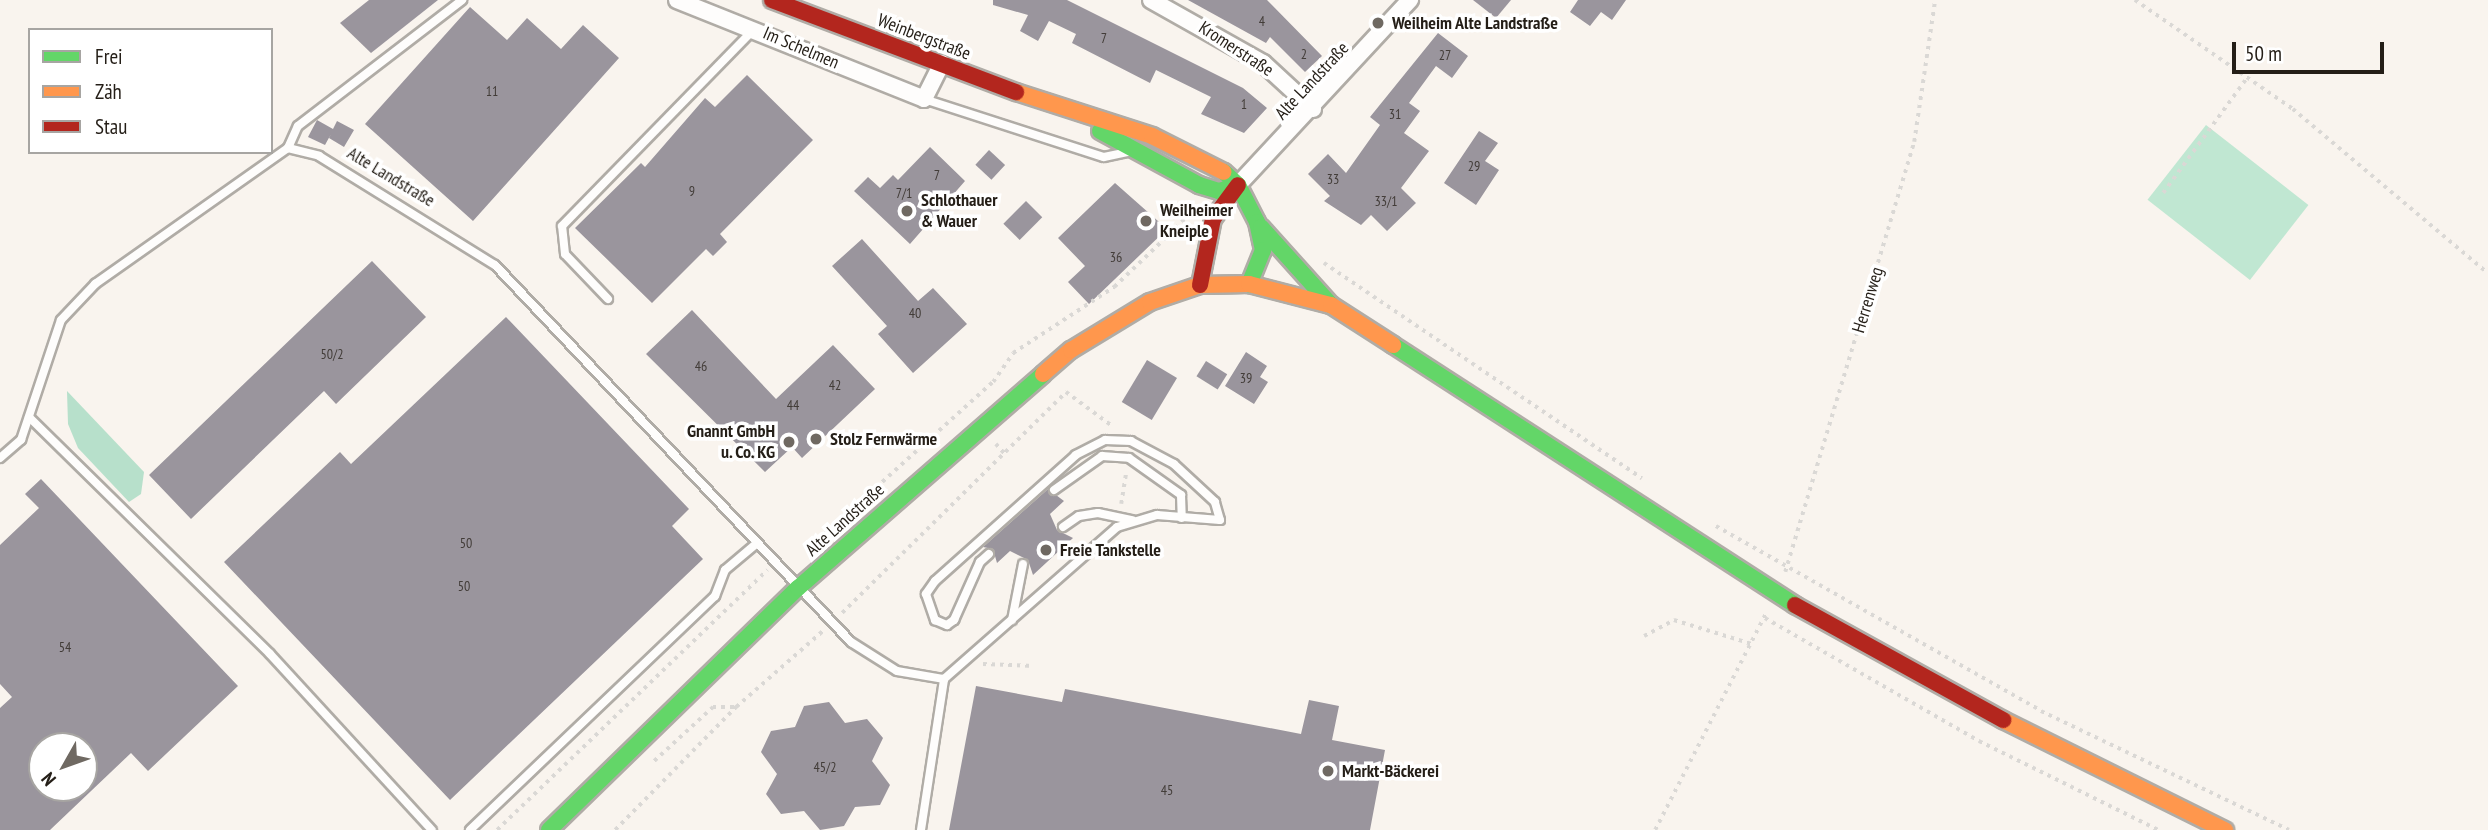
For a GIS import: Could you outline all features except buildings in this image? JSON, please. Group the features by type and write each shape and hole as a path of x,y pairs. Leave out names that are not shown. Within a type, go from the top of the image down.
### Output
{"street":[{"name":"Im Schelmen","path":"677,0 755,28 924,99"},
{"name":"Weinbergstraße","path":"772,0 1055,107"},
{"name":"Kromerstraße","path":"1151,0 1263,63 1313,109"},
{"name":"Alte Landstraße","path":"1200,285 1213,219 1238,185 1313,109 1410,0"},
{"path":"924,99 942,63"},
{"path":"1055,107 1199,185 1219,191 1238,185"},
{"path":"1055,107 1152,136 1216,164 1238,185 1257,222 1331,305 1774,594 1966,702 2225,830"},
{"path":"1199,185 1213,219"},
{"path":"1249,284 1263,250 1257,222"},
{"name":"Alte Landstraße","path":"549,830 798,589 1071,350 1150,302 1200,285 1249,284 1331,305"}],"lane":[{"path":"0,458 20,439 61,320 94,284 288,148 298,126 462,0"},
{"path":"608,299 565,254 562,226 755,28"},
{"name":"Im Schelmen","path":"924,99 1104,157 1138,151"},
{"name":"Alte Landstraße","path":"288,148 319,156 495,265 831,624 897,671 944,679"},
{"path":"29,417 270,654 432,830"},
{"path":"989,554 980,562 954,620 947,625 935,620 926,594 935,581 1093,444 1131,441 1155,452 1214,502 1220,520 1132,520 1098,513 1079,516 1063,527"},
{"path":"1054,490 1102,456 1129,458 1181,495 1182,518"},
{"path":"921,830 944,679 1117,527 1132,520"},
{"path":"470,830 715,596 725,570 755,545"},
{"path":"1012,620 1023,564"}],"path":[{"name":"Herrenweg","path":"1655,830 1752,644 1786,570 1914,142 1935,0"},
{"path":"2135,0 2247,78 2488,273"},
{"path":"2163,192 2247,78"},
{"path":"812,545 993,382 1013,353 1114,287 1182,222 1199,185"},
{"path":"1317,260 1644,480"},
{"path":"615,830 736,707 831,624 1050,409"},
{"path":"1709,522 1786,570 2041,711 2289,830"},
{"path":"497,830 773,564"},
{"path":"1765,618 1979,741 2158,830"},
{"path":"1644,636 1674,620 1752,644"},
{"path":"964,663 1034,666"},
{"path":"646,768 713,707 736,707"}],"green space":[{"path":"2206,125 2308,205 2250,280 2148,200"},
{"path":"67,391 144,472 141,494 129,502 78,448 68,424"}],"traffic: fast":[{"path":"1100,131 1199,185 1219,191 1238,185"},
{"path":"1224,172 1238,185 1257,222 1263,250 1249,284"},
{"path":"1261,227 1331,305"},
{"path":"1393,345 1795,605"},
{"path":"549,830 798,588 1043,374"}],"traffic: slow":[{"path":"1016,92 1152,136 1224,172"},
{"path":"1043,374 1071,350 1150,302 1200,285 1249,284 1331,305 1393,345"},
{"path":"2003,720 2225,830"}],"traffic: jam":[{"path":"772,0 1016,92"},
{"path":"1200,285 1213,219 1238,185"},
{"path":"1795,605 2003,720"}],"place":[{"name":"Weilheim Alte Landstraße","path":"1378,23"},
{"name":"Schlothauer & Wauer","path":"907,211"},
{"name":"Weilheimer Kneiple","path":"1146,221"},
{"name":"Stolz Fernwärme","path":"816,439"},
{"name":"Gnannt GmbH u. Co. KG","path":"789,442"},
{"name":"Freie Tankstelle","path":"1046,550"},
{"name":"Markt-Bäckerei","path":"1328,771"}]}
